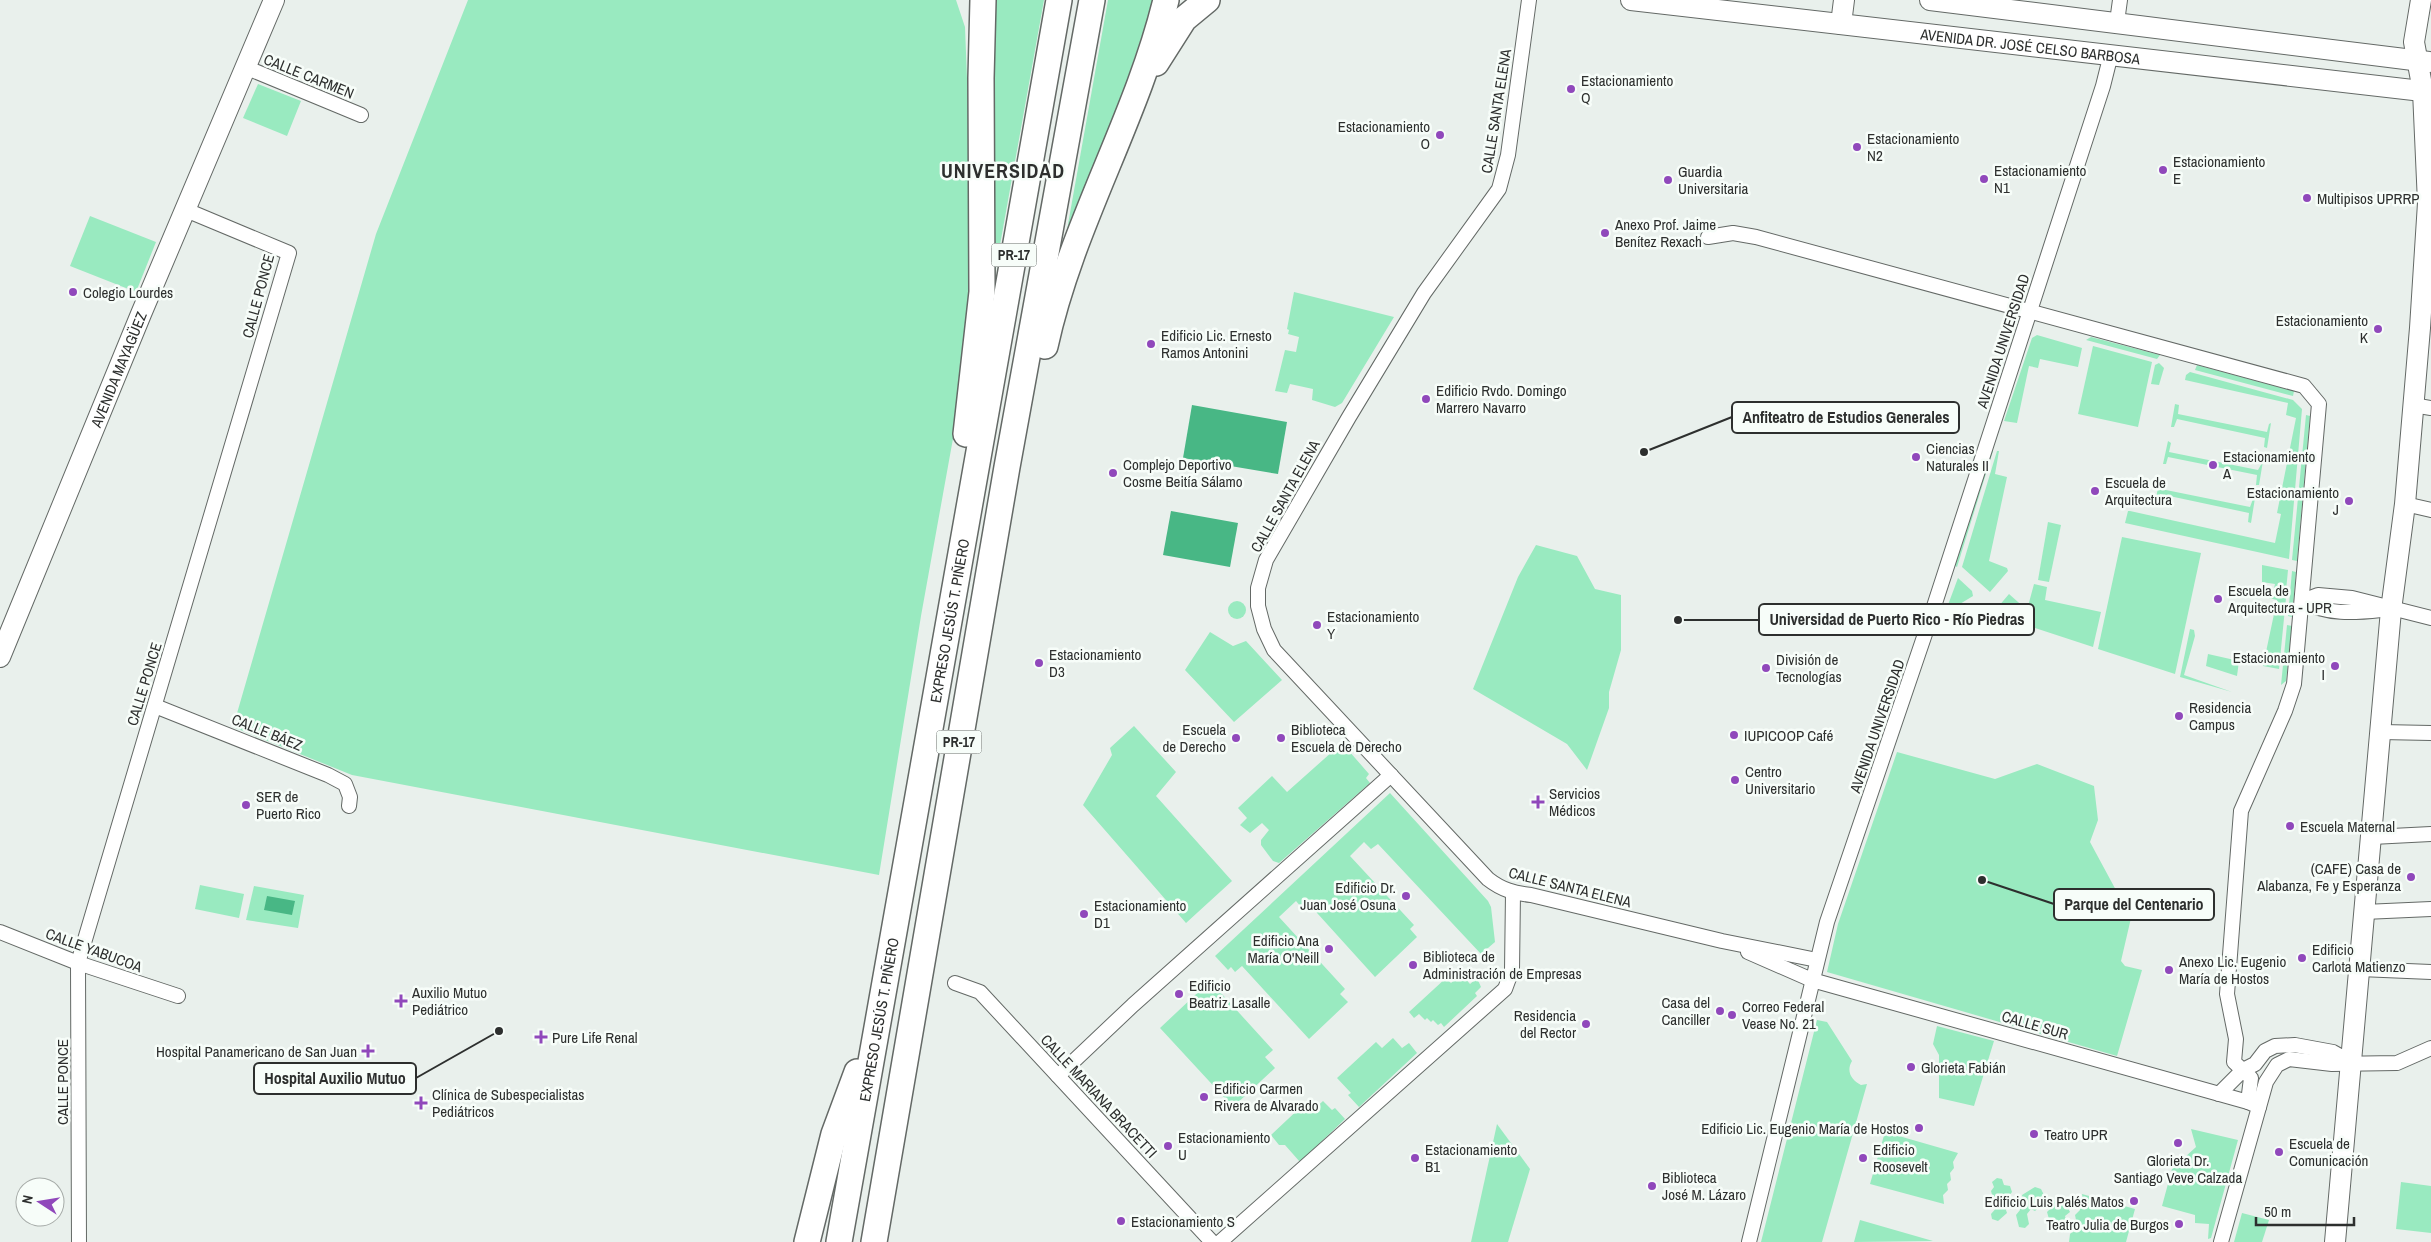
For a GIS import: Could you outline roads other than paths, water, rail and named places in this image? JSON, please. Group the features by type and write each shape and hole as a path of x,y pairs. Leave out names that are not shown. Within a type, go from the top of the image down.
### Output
{"highway":[{"path":"969,0 981,78"},
{"path":"968,510 966,433 982,292 981,78 983,0"},
{"name":"EXPRESO JESÚS T. PIÑERO","path":"839,1242 1059,0"},
{"name":"EXPRESO JESÚS T. PIÑERO","path":"874,1242 911,1017 1007,467 1092,0"},
{"path":"1007,467 1037,382 1050,322 1067,268 1130,106 1166,0"},
{"path":"1130,106 1184,19 1207,0"},
{"path":"807,1242 834,1134 879,1011"},
{"path":"892,1242 911,1111 911,1017"}],"street":[{"name":"AVENIDA MAYAGÜEZ","path":"0,657 274,0"},
{"name":"CALLE SANTA ELENA","path":"1529,0 1508,154 1499,189 1424,293 1266,560 1258,588 1260,616 1274,650 1488,879 1513,893 1531,895 1722,941 1817,960"},
{"name":"AVENIDA DR. JOSÉ CELSO BARBOSA","path":"1631,0 2427,92"},
{"path":"1841,24 1844,0"},
{"path":"1930,0 2424,61"},
{"path":"2117,22 2120,0"},
{"path":"2335,1242 2391,610 2404,504 2422,407 2429,195 2427,92 2424,61 2414,42 2421,0"},
{"name":"AVENIDA UNIVERSIDAD","path":"1749,1242 1827,922 2030,313 2103,86 2111,54"},
{"name":"CALLE CARMEN","path":"245,67 361,114"},
{"name":"CALLE PONCE","path":"79,1242 78,963 289,253 186,210"},
{"path":"1708,237 1733,233 1756,236 2030,313 2304,386 2319,404 2294,684 2291,696 2240,811 2228,994 2236,1039 2234,1062 2251,1078 2254,1104"},
{"path":"2404,504 2431,510"},
{"path":"2302,601 2317,610 2351,613 2391,610 2431,618"},
{"name":"CALLE BÁEZ","path":"154,706 328,775 346,784 350,797 350,806"},
{"path":"2381,732 2431,733"},
{"path":"1058,1076 1140,998 1391,775"},
{"path":"2372,837 2431,834"},
{"path":"1220,1242 1505,990 1512,970 1513,893"},
{"path":"2364,912 2431,910"},
{"name":"CALLE YABUCOA","path":"0,932 78,963 178,996"},
{"name":"CALLE SANTA ELENA","path":"1722,941 1812,980"},
{"path":"2360,969 2431,972"},
{"name":"CALLE SUR","path":"1812,980 2254,1104"},
{"name":"CALLE MARIANA BRACETTI","path":"955,984 980,992 1212,1242"},
{"path":"2219,1094 2243,1070 2255,1064 2265,1051 2274,1046 2295,1045 2334,1052 2352,1062"},
{"path":"2221,1242 2254,1104 2277,1065 2289,1059 2332,1064 2352,1062 2397,1063 2431,1048"}],"place":[{"name":"Estacionamiento Q","path":"1571,89"},
{"name":"Estacionamiento O","path":"1440,135"},
{"name":"Estacionamiento N2","path":"1857,147"},
{"name":"Estacionamiento E","path":"2163,170"},
{"name":"Estacionamiento N1","path":"1984,179"},
{"name":"Guardia Universitaria","path":"1668,180"},
{"name":"Multipisos UPRRP","path":"2307,198"},
{"name":"Anexo Prof. Jaime Benítez Rexach","path":"1605,233"},
{"name":"Colegio Lourdes","path":"73,292"},
{"name":"Estacionamiento K","path":"2378,329"},
{"name":"Edificio Lic. Ernesto Ramos Antonini","path":"1151,344"},
{"name":"Edificio Rvdo. Domingo Marrero Navarro","path":"1426,399"},
{"name":"Anfiteatro de Estudios Generales","path":"1644,452"},
{"name":"Ciencias Naturales II","path":"1916,457"},
{"name":"Estacionamiento A","path":"2213,465"},
{"name":"Complejo Deportivo Cosme Beitía Sálamo","path":"1113,473"},
{"name":"Escuela de Arquitectura","path":"2095,491"},
{"name":"Estacionamiento J","path":"2349,501"},
{"name":"Escuela de Arquitectura - UPR","path":"2218,599"},
{"name":"Universidad de Puerto Rico - Río Piedras","path":"1678,620"},
{"name":"Estacionamiento Y","path":"1317,625"},
{"name":"Estacionamiento D3","path":"1039,663"},
{"name":"Estacionamiento I","path":"2335,666"},
{"name":"División de Tecnologías","path":"1766,668"},
{"name":"Residencia Campus","path":"2179,716"},
{"name":"IUPICOOP Café","path":"1734,735"},
{"name":"Escuela de Derecho","path":"1236,738"},
{"name":"Biblioteca Escuela de Derecho","path":"1281,738"},
{"name":"Centro Universitario","path":"1735,780"},
{"name":"Servicios Médicos","path":"1538,802"},
{"name":"SER de Puerto Rico","path":"246,805"},
{"name":"Escuela Maternal","path":"2290,826"},
{"name":"(CAFE) Casa de Alabanza, Fe y Esperanza","path":"2411,877"},
{"name":"Parque del Centenario","path":"1982,880"},
{"name":"Edificio Dr. Juan José Osuna","path":"1406,896"},
{"name":"Estacionamiento D1","path":"1084,914"},
{"name":"Edificio Ana María O'Neill","path":"1329,949"},
{"name":"Edificio Carlota Matienzo","path":"2302,958"},
{"name":"Biblioteca de Administración de Empresas","path":"1413,965"},
{"name":"Anexo Lic. Eugenio María de Hostos","path":"2169,970"},
{"name":"Edificio Beatriz Lasalle","path":"1179,994"},
{"name":"Auxilio Mutuo Pediátrico","path":"401,1001"},
{"name":"Casa del Canciller","path":"1720,1011"},
{"name":"Correo Federal Vease No. 21","path":"1732,1015"},
{"name":"Residencia del Rector","path":"1586,1024"},
{"name":"Hospital Auxilio Mutuo","path":"499,1031"},
{"name":"Pure Life Renal","path":"541,1037"},
{"name":"Hospital Panamericano de San Juan","path":"368,1051"},
{"name":"Glorieta Fabián","path":"1911,1067"},
{"name":"Edificio Carmen Rivera de Alvarado","path":"1204,1097"},
{"name":"Clínica de Subespecialistas Pediátricos","path":"421,1103"},
{"name":"Edificio Lic. Eugenio María de Hostos","path":"1919,1128"},
{"name":"Teatro UPR","path":"2034,1134"},
{"name":"Glorieta Dr. Santiago Veve Calzada","path":"2178,1143"},
{"name":"Estacionamiento U","path":"1168,1146"},
{"name":"Escuela de Comunicación","path":"2279,1152"},
{"name":"Estacionamiento B1","path":"1415,1158"},
{"name":"Edificio Roosevelt","path":"1863,1158"},
{"name":"Biblioteca José M. Lázaro","path":"1652,1186"},
{"name":"Edificio Luis Palés Matos","path":"2134,1201"},
{"name":"Estacionamiento S","path":"1121,1221"},
{"name":"Teatro Julia de Burgos","path":"2179,1224"}],"district":[{"name":"UNIVERSIDAD","path":"1003,170"}]}
